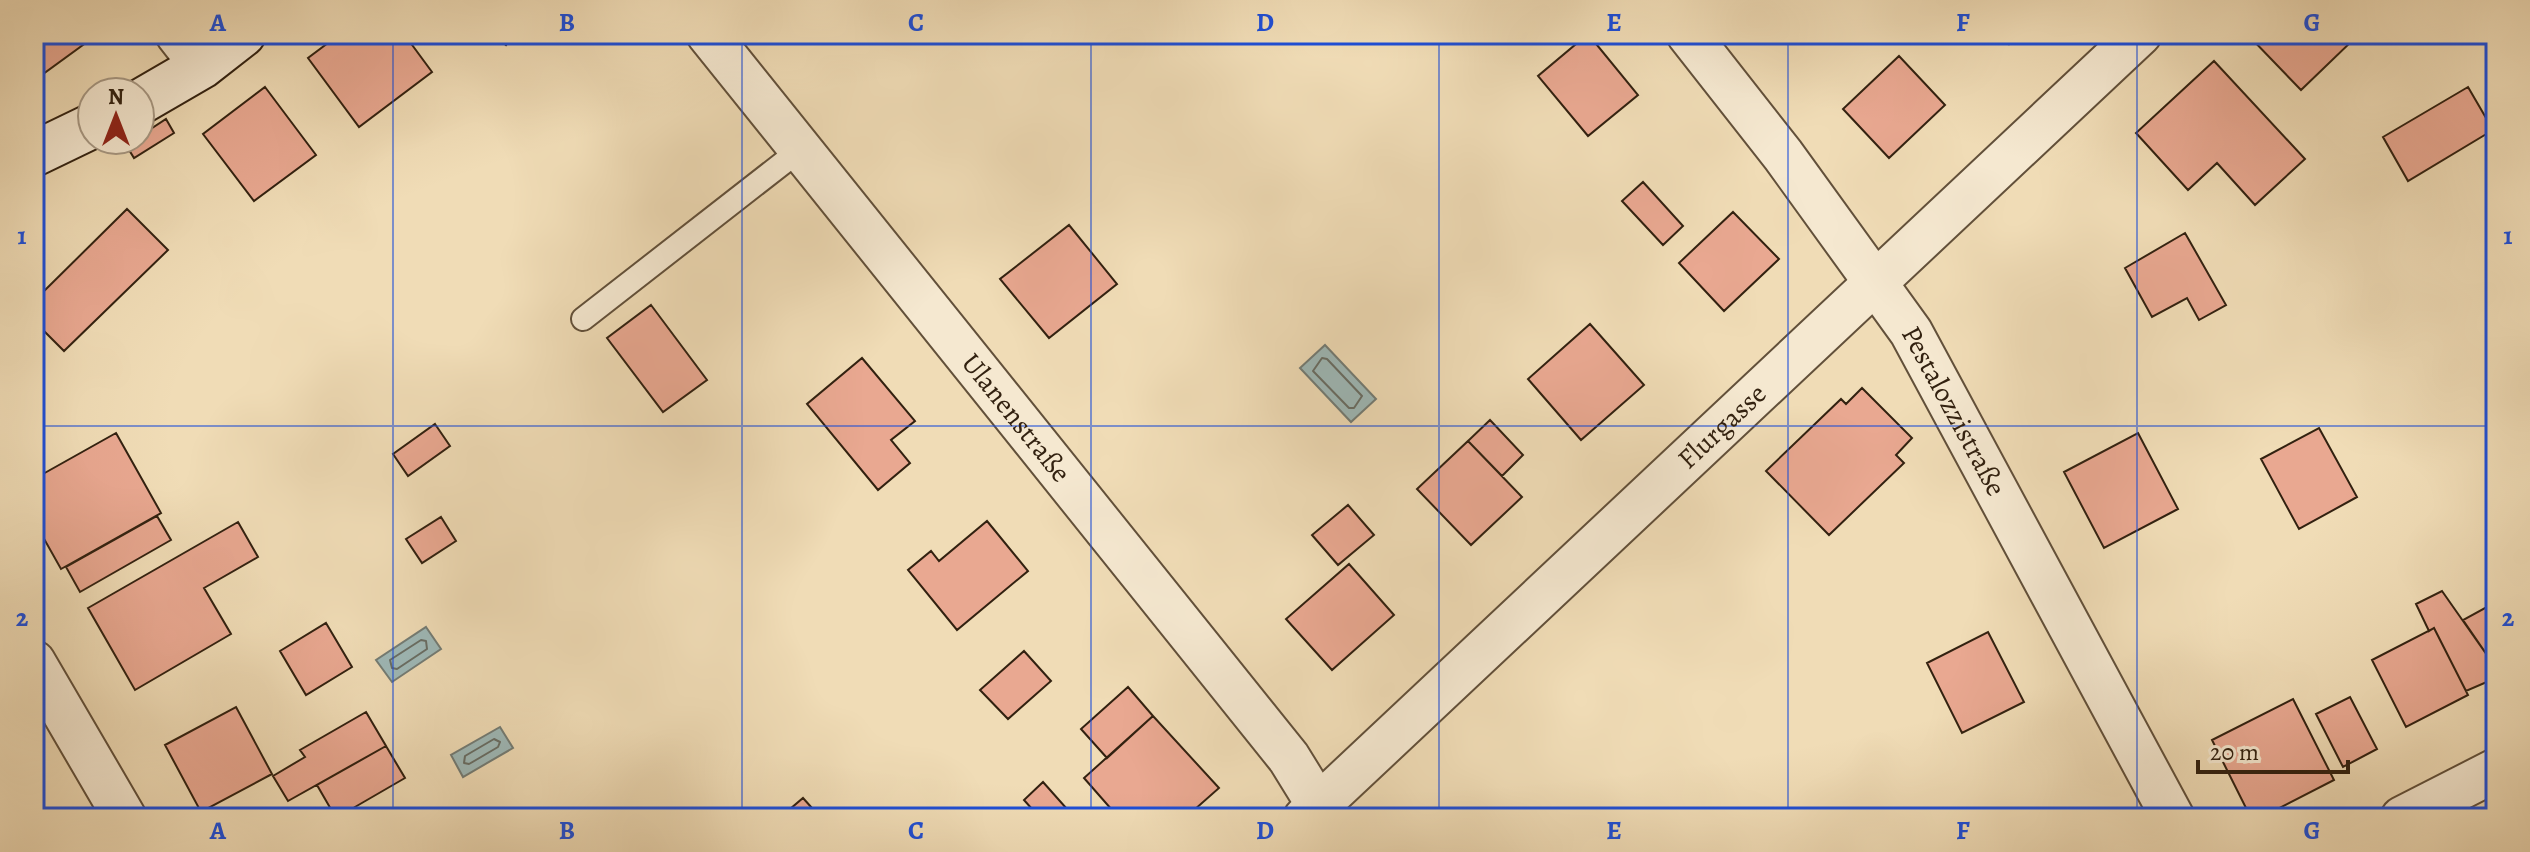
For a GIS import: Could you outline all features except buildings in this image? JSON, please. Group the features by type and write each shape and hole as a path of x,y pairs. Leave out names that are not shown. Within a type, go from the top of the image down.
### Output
{"main road":[{"path":"156,85 190,50 243,34"},
{"path":"34,154 76,134"}],"street":[{"name":"Ulanenstraße","path":"708,34 1289,758 1316,814"},
{"name":"Pestalozzistraße","path":"1688,34 1911,332 2173,818"},
{"name":"Flurgasse","path":"1316,814 2140,34"},
{"path":"34,662 125,818"},
{"path":"2402,818 2496,770"}],"lane":[{"path":"583,319 801,149"}],"water":[{"path":"1325,345 1376,399 1351,422 1300,368"},
{"path":"426,627 441,649 392,682 376,660"},
{"path":"500,727 513,748 463,777 451,755"}]}
